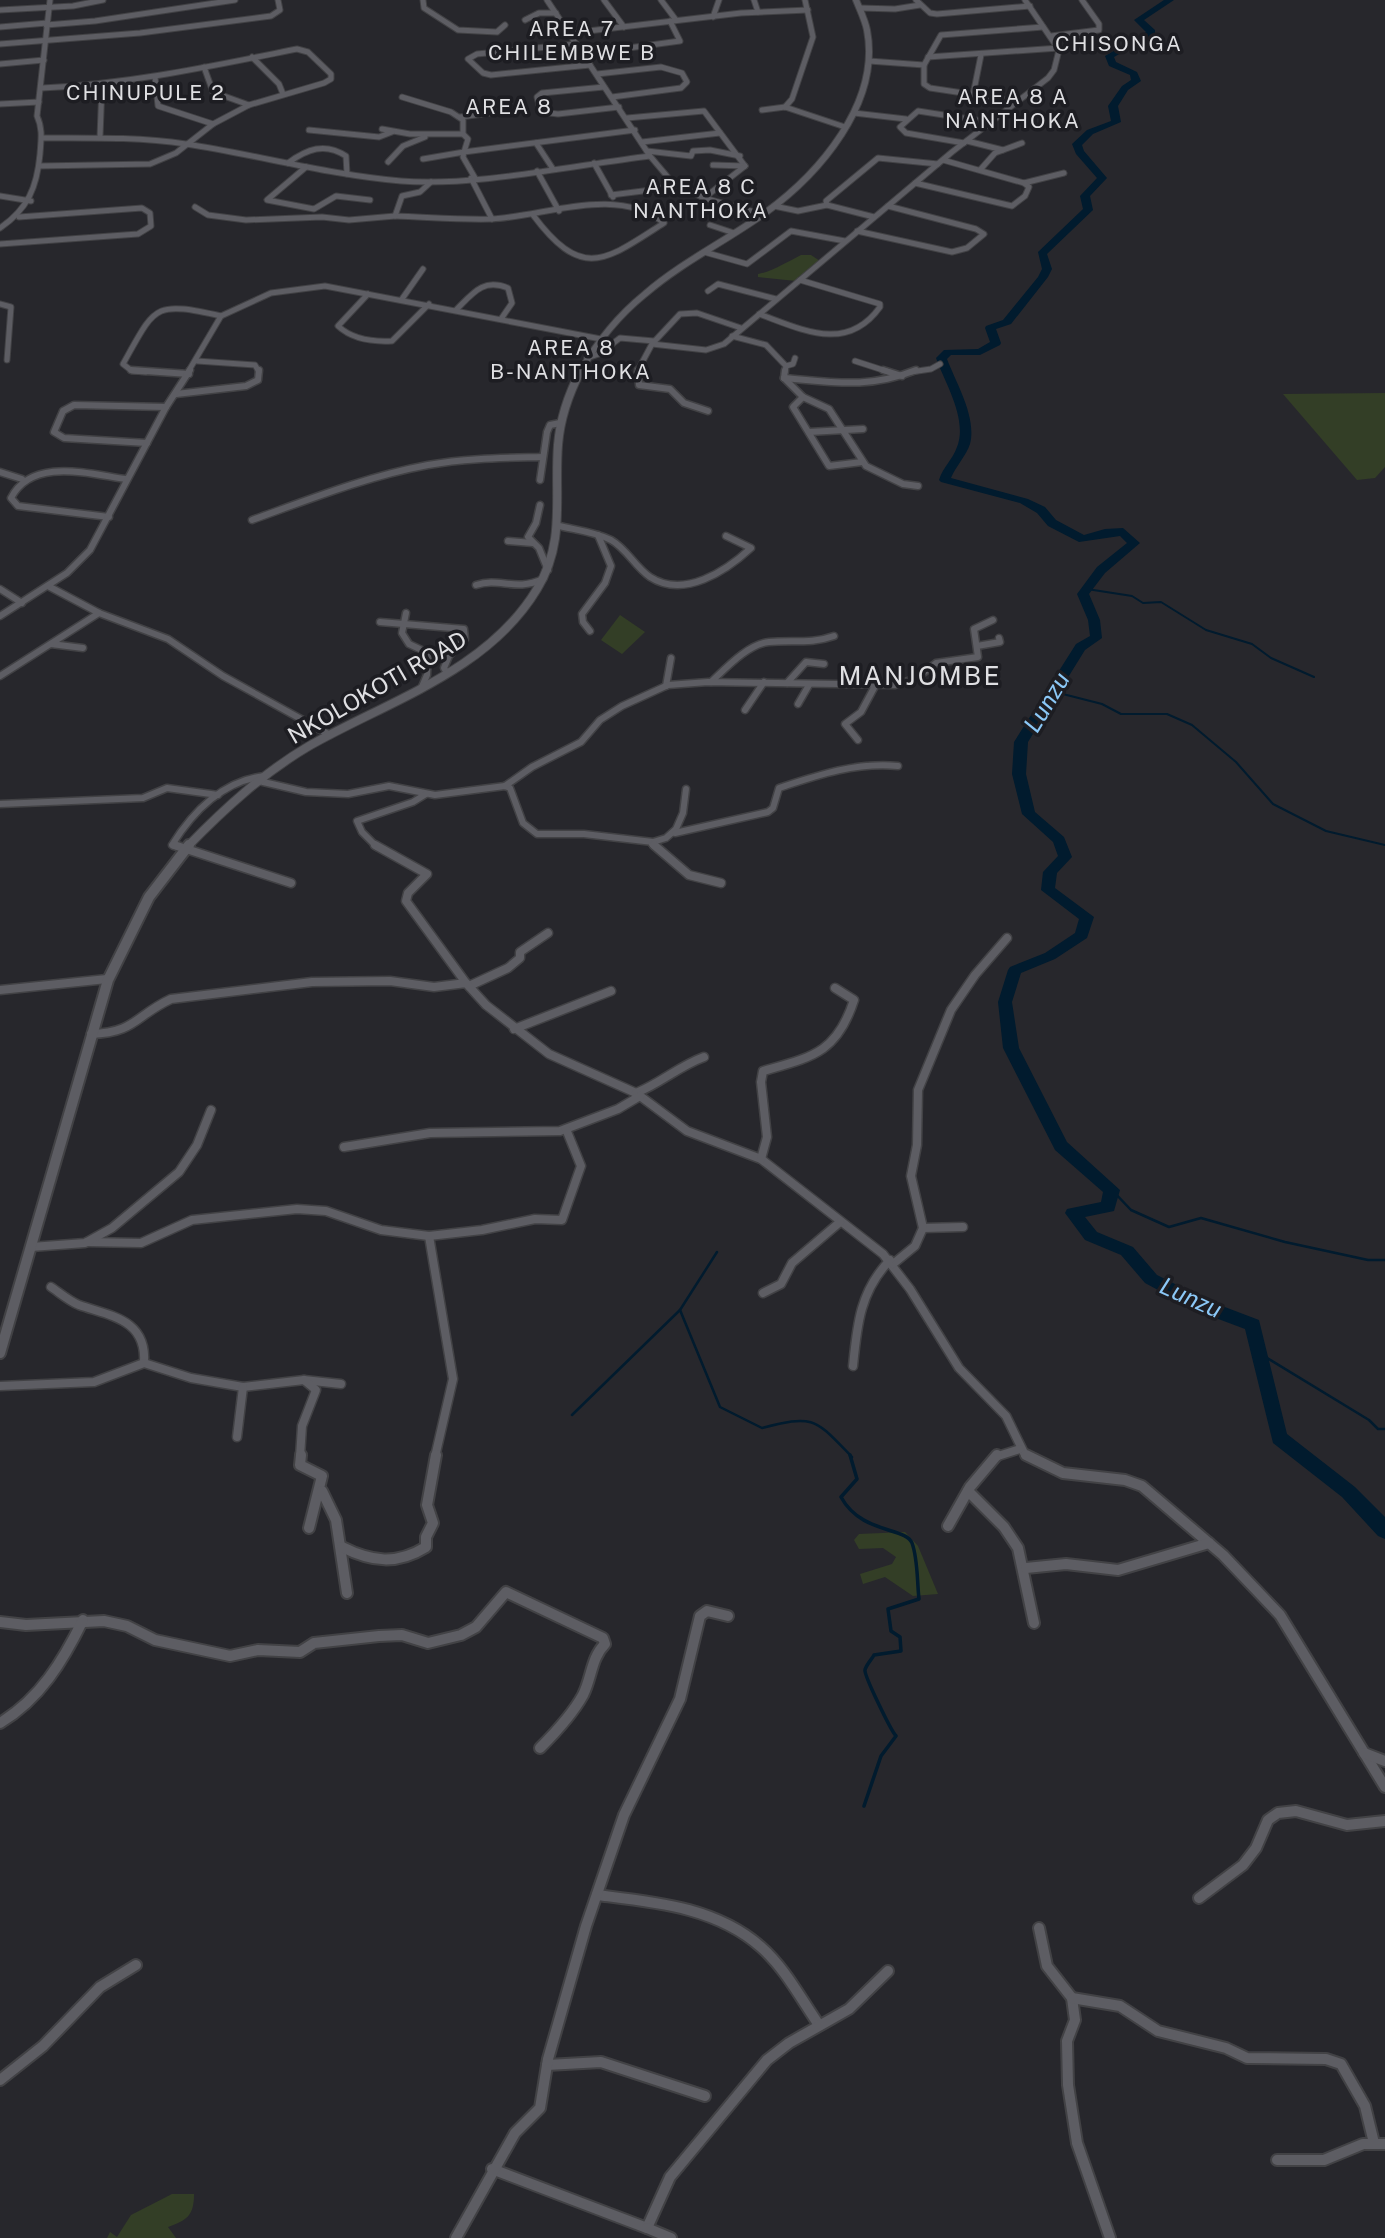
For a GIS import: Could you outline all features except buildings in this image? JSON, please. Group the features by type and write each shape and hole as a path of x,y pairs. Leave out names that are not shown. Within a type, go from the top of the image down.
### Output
{"main road":[{"name":"NKOLOKOTI ROAD","path":"0,1353 107,979 147,900 185,851 262,779 330,735 447,673 508,626 545,575 559,526 557,456 560,423 587,358 601,339 641,298 774,206 821,161 854,113 869,61 866,25 858,4"}],"street":[{"path":"0,228 19,217 31,201 38,185 43,127 37,116 50,0"},
{"path":"0,10 93,4 103,0"},
{"path":"0,27 128,17 235,0"},
{"path":"0,44 140,33 271,16 280,10 278,0"},
{"path":"423,0 424,8 458,30 497,32 505,25"},
{"path":"547,0 635,130 648,154 673,183 704,198 762,214"},
{"path":"604,0 624,27"},
{"path":"584,54 680,41 661,0"},
{"path":"713,17 719,0"},
{"path":"754,0 758,12"},
{"path":"785,107 792,99 813,37 805,0"},
{"path":"587,358 604,353 615,341 624,338 706,350 719,347 732,337 940,162 1048,78 1056,65 1059,48 1025,0"},
{"path":"1051,36 1099,30 1099,24 1082,0"},
{"path":"858,4 895,9 918,2 930,13 937,14 1030,6"},
{"path":"571,33 808,9"},
{"path":"525,20 539,13 556,13"},
{"path":"1016,101 926,86 924,65 941,35 1044,27"},
{"path":"576,44 477,54 468,59 482,73 491,75 590,65"},
{"path":"928,57 1059,48"},
{"path":"40,166 141,166 170,156 213,124 249,105 324,83 331,79 331,74 302,49 102,85 42,88"},
{"path":"973,94 981,55"},
{"path":"252,57 279,84 283,93"},
{"path":"0,64 44,60"},
{"path":"869,61 924,65"},
{"path":"204,67 213,92 249,105"},
{"path":"597,74 665,67 682,73 687,82 681,88 612,97"},
{"path":"155,77 158,106 213,124"},
{"path":"100,137 102,85"},
{"path":"604,87 542,93 537,97 541,112 558,114 619,107"},
{"path":"402,97 460,117 506,111 509,103"},
{"path":"0,104 39,102"},
{"path":"762,110 785,107 845,127"},
{"path":"627,118 704,111 745,166"},
{"path":"989,122 918,111 906,118 900,127 902,131 1003,150"},
{"path":"854,113 906,118"},
{"path":"460,117 465,126 463,134"},
{"path":"382,129 433,135 463,134 468,139 464,152 492,219"},
{"path":"309,130 370,136 392,132"},
{"path":"423,159 635,130"},
{"path":"642,142 720,133"},
{"path":"388,162 403,146 433,135"},
{"path":"43,138 100,137 185,145 347,174 431,182 553,169 648,154 682,157 691,156 693,151 710,150 740,156"},
{"path":"536,143 553,169"},
{"path":"979,170 992,156 1022,143"},
{"path":"288,163 307,149 327,147 346,156 347,174"},
{"path":"827,205 827,199 878,158 940,162 979,170 1024,183 1029,187 1026,196 1012,206 915,183"},
{"path":"594,163 616,203"},
{"path":"713,165 745,166"},
{"path":"704,198 745,166"},
{"path":"306,167 286,181 267,200 314,209 336,196 370,200"},
{"path":"537,171 559,211"},
{"path":"1024,183 1064,173"},
{"path":"395,216 402,196 420,192 431,182"},
{"path":"611,195 659,189 673,183"},
{"path":"0,196 31,201"},
{"path":"195,207 208,215 246,220 322,217 349,220 395,216 492,219 616,203 656,216 664,223 605,259 594,259 570,251 552,237 533,215"},
{"path":"774,206 798,211 827,205 874,217"},
{"path":"857,231 952,252 967,248 984,234 976,229 888,206"},
{"path":"0,244 138,234 150,226 150,213 142,208 19,217"},
{"path":"710,225 734,233"},
{"path":"704,252 747,264 791,232 803,231 845,242"},
{"path":"402,299 421,276 423,269"},
{"path":"759,314 808,330 838,336 856,332 870,323 880,307 880,304 869,299 800,280"},
{"path":"456,310 483,284 502,284 508,288 512,303 501,319"},
{"path":"708,291 718,284 776,299"},
{"path":"0,616 48,586 80,561 109,517 126,479 166,407 197,361 221,316 255,298 292,288 325,286 601,339"},
{"path":"368,294 340,322 338,326 343,332 377,341 393,341 429,304"},
{"path":"0,304 11,307 7,360"},
{"path":"188,374 132,371 123,366 123,360 142,332 144,321 164,309 182,306 221,316"},
{"path":"708,411 684,403 670,389 639,386 636,374 653,342 672,321 685,312 697,313 741,328"},
{"path":"732,337 766,345 786,366"},
{"path":"786,366 793,364 795,358"},
{"path":"176,394 246,386 258,380 259,369 255,365 197,361"},
{"path":"855,361 902,376"},
{"path":"784,378 861,386 940,364"},
{"path":"784,378 786,366"},
{"path":"784,378 803,397 826,406 862,462 903,484 918,486"},
{"path":"803,397 793,407 796,417 809,432 829,466 862,462"},
{"path":"147,443 64,438 54,432 62,411 81,403 166,407"},
{"path":"540,480 542,457 550,425 560,423"},
{"path":"809,432 863,429"},
{"path":"252,520 355,483 404,471 481,459 542,457"},
{"path":"0,472 22,479 53,473 126,479"},
{"path":"22,479 14,487 11,498 18,506 109,517"},
{"path":"476,585 485,582 525,587 545,575 539,548 528,537 537,523 540,505"},
{"path":"559,526 598,535 618,545 651,578 684,585 735,562 751,548 726,536"},
{"path":"590,631 582,624 582,616 591,599 608,579 611,565 598,535"},
{"path":"508,541 534,543"},
{"path":"48,586 99,613 167,639 223,676 330,735"},
{"path":"0,589 22,603"},
{"path":"406,612 402,633 409,643 428,653 427,675 421,689"},
{"path":"0,676 99,613"},
{"path":"291,883 185,851 174,847 173,843 198,812 245,777 262,779 306,792 348,793 389,786 426,794 505,786 532,767 581,742 600,720 622,706 666,685 764,682 875,686 917,678 936,663 978,657 974,629 993,620"},
{"path":"380,622 464,629 465,639 449,656 444,668 447,673"},
{"path":"711,682 744,654 766,642 787,645 834,636"},
{"path":"977,646 1000,642 999,638"},
{"path":"51,644 83,648"},
{"path":"666,685 671,659"},
{"path":"787,683 806,662 824,664"},
{"path":"745,710 764,682"},
{"path":"799,704 809,685"},
{"path":"858,740 845,724 862,712 875,686"},
{"path":"652,844 675,832 768,812 774,808 779,788 866,765 898,766"},
{"path":"505,786 510,788 517,812 530,831 543,835 588,834 652,844 683,872 721,883"},
{"path":"0,804 143,798 167,788 218,796"},
{"path":"675,832 681,824 686,789"},
{"path":"426,794 413,802 357,821 360,833 375,847 427,874 408,893 406,901 467,984 514,1029 548,1054 638,1095 687,1131 761,1159 892,1262 959,1368 1006,1416 1020,1449 1039,1464 1063,1473 1125,1480 1142,1486 1251,1581 1280,1615 1385,1787"},
{"path":"91,1034 125,1032 162,1002 171,999 237,989 312,982 390,981 434,987 467,984 508,968 520,958 520,952 548,933"},
{"path":"853,1366 858,1308 872,1279 915,1246 923,1228 911,1176 917,1145 918,1090 951,1010 970,982 1007,938"},
{"path":"0,990 107,979"},
{"path":"761,1159 767,1137 761,1082 763,1071 824,1053 834,1046 854,1000 835,988"},
{"path":"514,1029 611,991"},
{"path":"344,1147 430,1133 540,1133 566,1129 618,1109 661,1083 685,1064 704,1058"},
{"path":"87,1242 104,1233 176,1179 203,1138 211,1111"},
{"path":"31,1247 87,1242 141,1243 192,1220 251,1217 297,1209 326,1211 381,1230 429,1236 482,1230 535,1219 564,1218 581,1166 566,1129"},
{"path":"763,1293 781,1284 792,1263 840,1222"},
{"path":"923,1228 963,1227"},
{"path":"342,1547 372,1562 385,1562 426,1547 425,1537 433,1523 428,1505 428,1490 453,1378 436,1263 429,1236"},
{"path":"51,1287 76,1304 112,1313 135,1329 145,1350 144,1363"},
{"path":"0,1311 11,1312"},
{"path":"0,1385 94,1382 144,1363 246,1395 304,1380 341,1384"},
{"path":"304,1380 316,1390 302,1426 300,1465 322,1476 322,1491 337,1520 347,1593"},
{"path":"237,1437 246,1395"},
{"path":"948,1526 968,1491 997,1455 1020,1449"},
{"path":"309,1528 314,1518 315,1504 322,1491"},
{"path":"968,1491 1016,1545 1026,1568 1025,1594 1034,1623"},
{"path":"1026,1568 1066,1564 1118,1570 1209,1544"},
{"path":"0,1622 26,1625 83,1620 116,1623 155,1640 230,1656 258,1650 286,1653 300,1652 314,1643 402,1635 428,1643 461,1635 476,1627 506,1592 603,1638 605,1644 594,1655 593,1672 564,1724 540,1748"},
{"path":"456,2238 492,2169 515,2133 540,2108 547,2065 570,1976 634,1792 680,1699 700,1616 707,1611 728,1616"},
{"path":"0,1723 26,1705 46,1681 74,1641 83,1620"},
{"path":"1364,1753 1385,1760"},
{"path":"1199,1898 1227,1881 1238,1870 1255,1848 1264,1825 1279,1812 1311,1812 1346,1825 1385,1821"},
{"path":"597,1895 672,1904 708,1913 761,1947 819,2025"},
{"path":"1039,1928 1042,1958 1060,1988 1072,1998 1120,2006 1158,2031 1226,2048 1247,2058 1326,2059 1341,2064 1365,2106 1380,2143 1324,2160 1278,2160"},
{"path":"0,2080 43,2046 100,1987 136,1965"},
{"path":"647,2228 662,2192 682,2161 767,2060 819,2025 849,2009 888,1971"},
{"path":"1072,1998 1075,2020 1068,2041 1068,2085 1073,2120 1077,2143 1110,2238"},
{"path":"547,2065 601,2062 705,2096"},
{"path":"492,2169 671,2238"}],"green space":[{"path":"801,255 811,255 820,261 796,281 758,277 758,274"},
{"path":"1385,393 1385,467 1375,478 1357,480 1283,394"},
{"path":"620,615 645,632 622,654 601,640"},
{"path":"905,1532 918,1546 938,1594 913,1596 885,1577 863,1584 860,1574 892,1564 896,1557 883,1548 859,1549 854,1540 859,1534"},
{"path":"172,2194 194,2194 193,2207 188,2216 168,2227 176,2238 107,2238 110,2232 117,2237 131,2215"}],"waterway":[{"name":"Lunzu","path":"1075,221 1088,210 1085,196 1102,178 1079,152 1077,144 1090,132 1116,122 1113,106 1125,88 1136,81 1134,74 1112,64 1109,56 1152,32 1138,20 1170,0"},
{"name":"Lunzu","path":"1074,222 1042,254 1047,269 1038,284 1007,322 990,328 996,343 980,352 948,352 941,358 959,403 965,427 963,447 945,480 1024,501 1041,510 1052,523 1083,539 1105,533 1123,532 1134,543 1101,570 1083,594 1094,620 1096,638 1080,647 1021,742 1019,774 1029,814 1059,840 1065,857 1050,872 1048,890 1087,917 1082,935 1050,956 1015,970 1005,1002 1011,1048 1061,1146 1112,1190 1108,1207 1073,1213 1091,1236 1127,1251 1151,1279 1203,1306 1253,1325 1279,1438 1349,1492 1385,1531"},
{"path":"1087,589 1132,596 1143,603 1161,602 1206,630 1252,644 1271,658 1314,677"},
{"path":"1055,692 1102,704 1121,714 1167,714 1192,725 1236,762 1273,804 1326,831 1385,845"},
{"path":"1112,1190 1131,1210 1169,1227 1201,1218 1285,1242 1368,1260 1385,1260"},
{"path":"680,1310 717,1252"},
{"path":"572,1415 680,1310"},
{"path":"680,1310 720,1407 762,1428 793,1421 813,1423 830,1434 852,1457"},
{"path":"1259,1353 1369,1420 1378,1429 1385,1429"},
{"path":"850,1455 857,1479 841,1497 860,1518 901,1534 912,1543 919,1599 888,1609 891,1631 900,1637 901,1651 874,1655 865,1670 896,1736 881,1756 864,1806"}],"district":[{"name":"AREA 7 CHILEMBWE B","path":"572,40"},
{"name":"CHISONGA","path":"1119,43"},
{"name":"CHINUPULE 2","path":"146,92"},
{"name":"AREA 8","path":"509,106"},
{"name":"AREA 8 A NANTHOKA","path":"1013,108"},
{"name":"AREA 8 C NANTHOKA","path":"701,198"},
{"name":"AREA 8 B-NANTHOKA","path":"571,359"},
{"name":"MANJOMBE","path":"920,675"}]}
